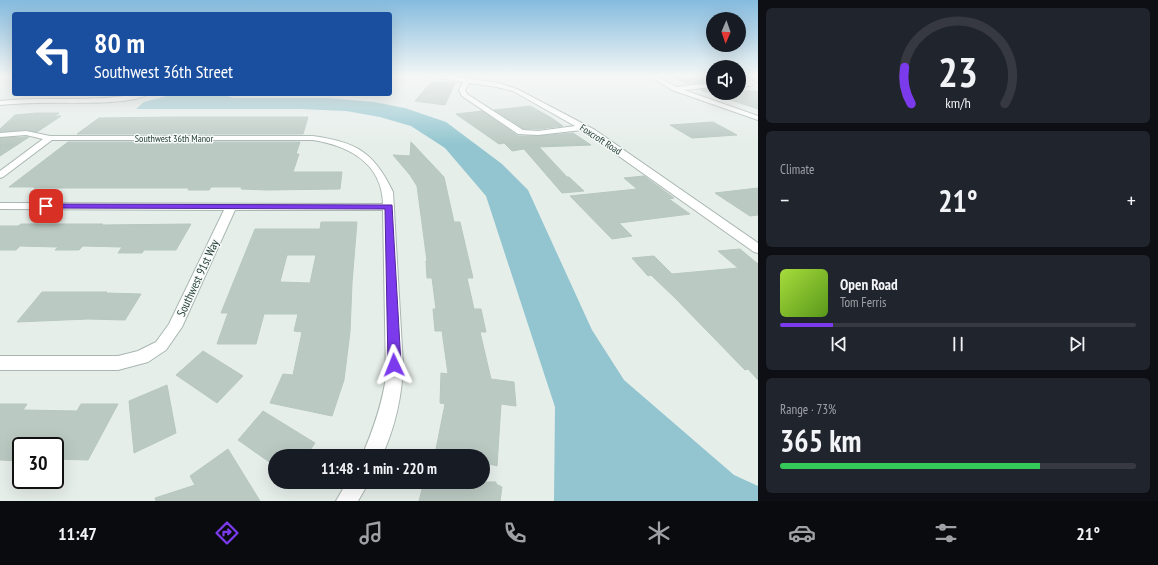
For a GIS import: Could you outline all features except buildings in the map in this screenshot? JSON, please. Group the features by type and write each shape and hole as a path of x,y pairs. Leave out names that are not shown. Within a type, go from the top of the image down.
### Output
{"street":[{"path":"94,101 99,98"},
{"path":"0,104 19,101 94,101 126,98"},
{"path":"469,98 521,132 538,133 584,127"},
{"name":"Foxcroft Road","path":"531,98 584,127 758,249"},
{"path":"701,98 758,118"},
{"name":"Southwest 36th Manor","path":"0,135 26,133 50,138 313,138 348,145 362,153 383,178 388,192 389,207"},
{"path":"0,174 50,138"},
{"path":"0,206 389,207 394,380 387,414 374,449"},
{"name":"Southwest 91st Way","path":"0,363 118,363 142,357 161,346 175,327 231,207"},
{"path":"346,501 354,489"}],"water":[{"path":"158,98 333,98 374,102 405,108 446,122 502,164 528,190 592,330 624,380 734,475 758,486 758,501 554,501 555,407 486,196 445,148 411,126 380,117 346,111 300,109 136,109 144,102"}],"route":[{"path":"46,206 389,207 394,365"}]}
